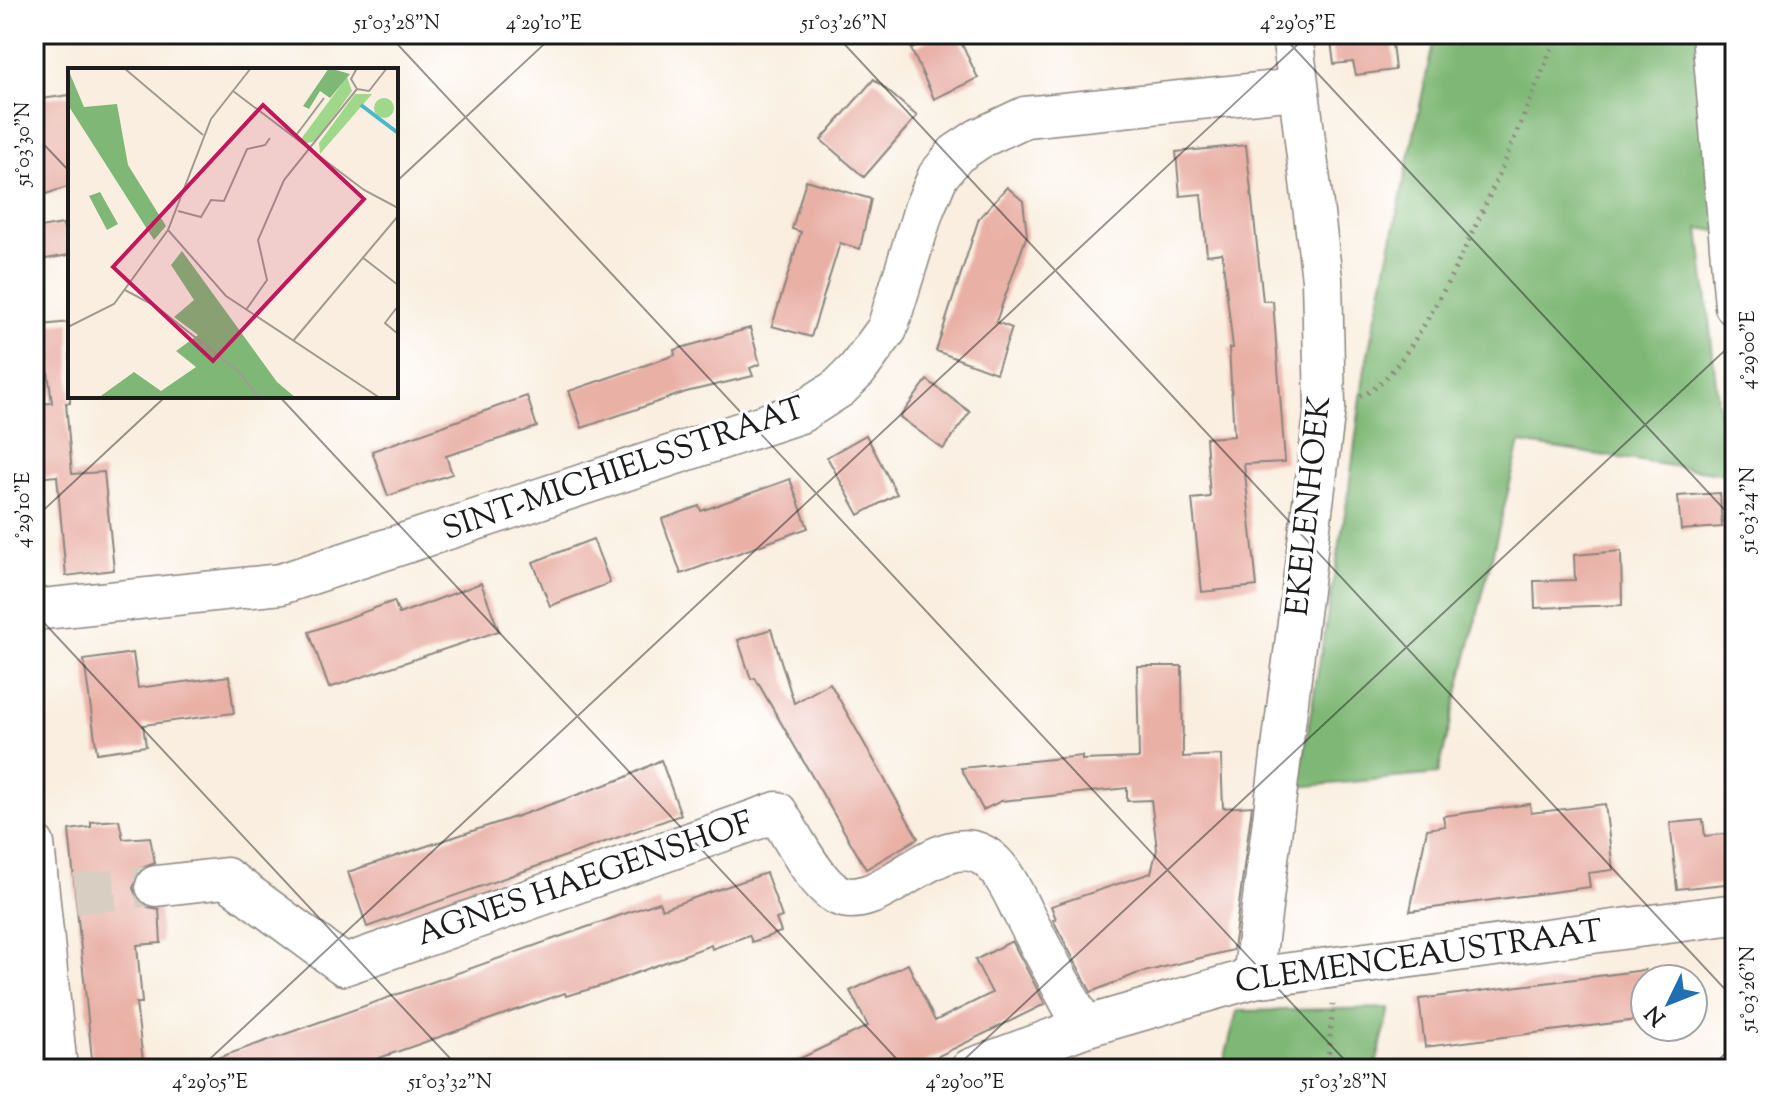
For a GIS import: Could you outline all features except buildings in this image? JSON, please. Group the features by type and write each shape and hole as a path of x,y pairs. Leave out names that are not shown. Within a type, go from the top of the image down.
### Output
{"street":[{"name":"EKELENHOEK","path":"1253,978 1325,408 1322,279 1292,34"},
{"path":"1712,34 1735,306"},
{"name":"SINT-MICHIELSSTRAAT","path":"34,610 281,584 800,413 848,379 887,329 924,209 938,176 956,154 980,138 1025,117 1297,89"},
{"name":"AGNES HAEGENSHOF","path":"156,886 226,878 344,965 777,812 823,883 840,896 856,897 873,892 941,855 960,851 991,861 1011,891 1084,1027"},
{"path":"34,844 58,896 57,1069"},
{"name":"CLEMENCEAUSTRAAT","path":"971,1069 1084,1027 1253,978 1735,914"}],"path":[{"path":"1325,408 1372,392 1406,352 1455,270 1558,34"},
{"path":"1327,1069 1337,967"}],"green space":[{"path":"1435,34 1735,34 1735,234 1699,228 1726,474 1520,443 1438,774 1298,787 1348,496 1365,368"},
{"path":"1390,1008 1375,1069 1222,1069 1237,1011"}],"tunnel":[{"path":"75,894 156,886"}]}
